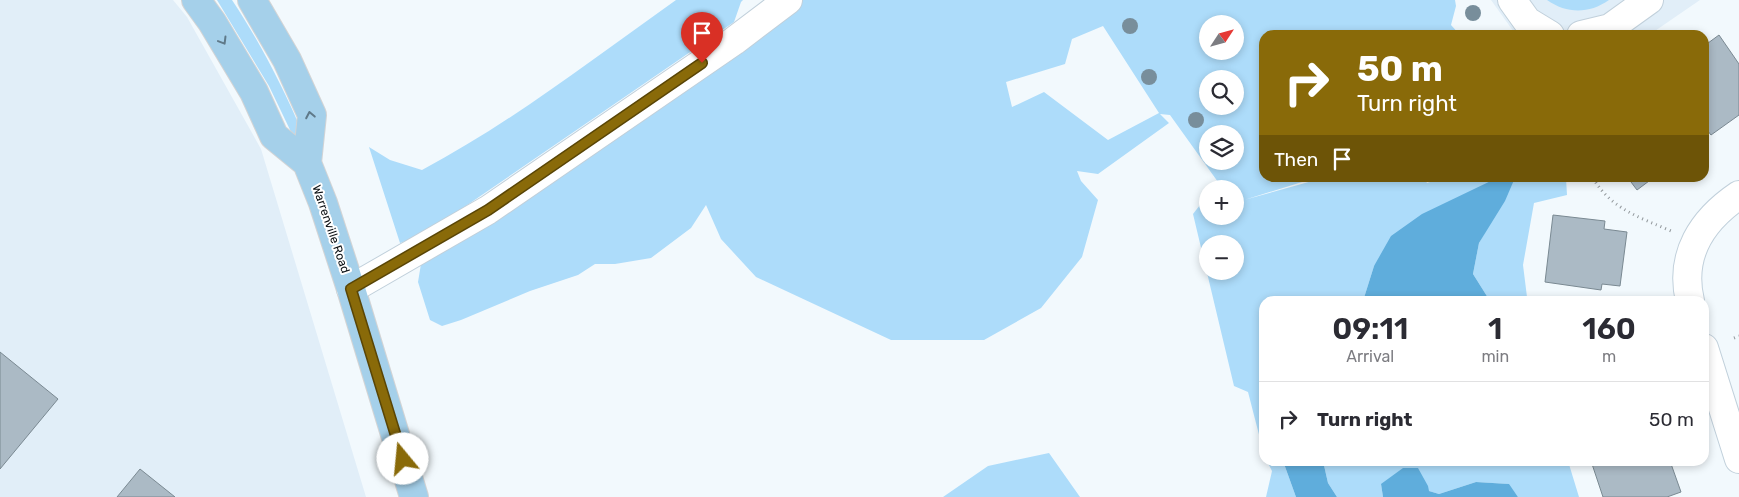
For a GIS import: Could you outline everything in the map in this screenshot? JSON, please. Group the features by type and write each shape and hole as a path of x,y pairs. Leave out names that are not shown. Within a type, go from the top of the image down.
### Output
{"main road":[{"name":"Warrenville Road","path":"196,0 212,22 254,92 274,136 307,163"},
{"name":"Warrenville Road","path":"252,0 287,60 312,116 307,163 323,203 351,289 414,497"}],"street":[{"path":"351,289 488,210 734,41 788,0"},
{"path":"1512,0 1527,21 1542,30"},
{"path":"1602,30 1610,28 1649,0"},
{"path":"1689,296 1686,277 1688,265 1698,237 1712,217 1739,195"},
{"path":"1709,364 1739,459"}],"path":[{"path":"1595,182 1609,200 1673,232"},
{"path":"1734,338 1739,336"}],"shaded area":[{"path":"0,0 173,0 187,17 261,149 366,497 0,497"},
{"path":"217,0 232,0 271,65 303,134 292,134 269,86"},
{"path":"676,0 743,0 734,22 422,236 400,243 369,147 390,160 422,170 520,111"},
{"path":"800,0 1455,0 1456,6 1451,25 1456,30 1259,30 1259,182 1302,182 1244,200 1244,180 1217,180 1209,170 1244,170 1244,125 1199,125 1199,155 1170,115 1160,114 1169,123 1098,174 1077,171 1081,181 1098,200 1082,257 1041,308 984,340 891,340 756,277 721,239 706,205 691,228 651,258 615,264 595,264 578,275 530,291 442,326 430,320 418,282 421,264 430,256","holes":["1103,26 1159,113 1108,140 1044,92 1012,107 1006,82 1065,64 1072,39"]},
{"path":"1491,0 1700,0 1656,30 1512,30"},
{"path":"1547,0 1609,0 1594,8 1570,10"},
{"path":"1309,182 1566,182 1567,195 1534,203 1523,265 1527,296 1487,296 1473,274 1479,243 1489,225 1374,266 1365,296 1259,296 1259,435 1248,392 1234,386 1209,280 1244,280 1244,235 1199,235 1199,239 1193,214 1199,206 1199,225 1244,225 1244,200"},
{"path":"1489,182 1513,182 1505,201 1479,243 1473,274 1487,296 1365,296 1374,266 1391,236 1422,214"},
{"path":"1049,453 1080,497 943,497 988,466"},
{"path":"1270,466 1285,466 1296,497 1266,497 1272,471"},
{"path":"1285,466 1324,466 1328,483 1337,497 1296,497"},
{"path":"1324,466 1570,466 1579,497 1518,497 1508,484 1476,482 1439,494 1381,484 1383,497 1337,497 1328,483"},
{"path":"1403,468 1418,468 1429,491 1439,494 1476,482 1509,484 1518,497 1383,497 1381,484"}],"building":[{"path":"1719,35 1739,64 1739,115 1711,135 1709,132 1709,42"},
{"path":"1631,182 1648,182 1637,190"},
{"path":"1553,215 1605,221 1604,229 1627,232 1620,286 1602,284 1601,290 1545,282"},
{"path":"0,352 58,399 0,469"},
{"path":"1593,466 1672,466 1681,492 1667,497 1603,497"},
{"path":"140,469 175,497 117,497"}],"route":[{"path":"403,459 351,289 488,210 702,63"}]}
